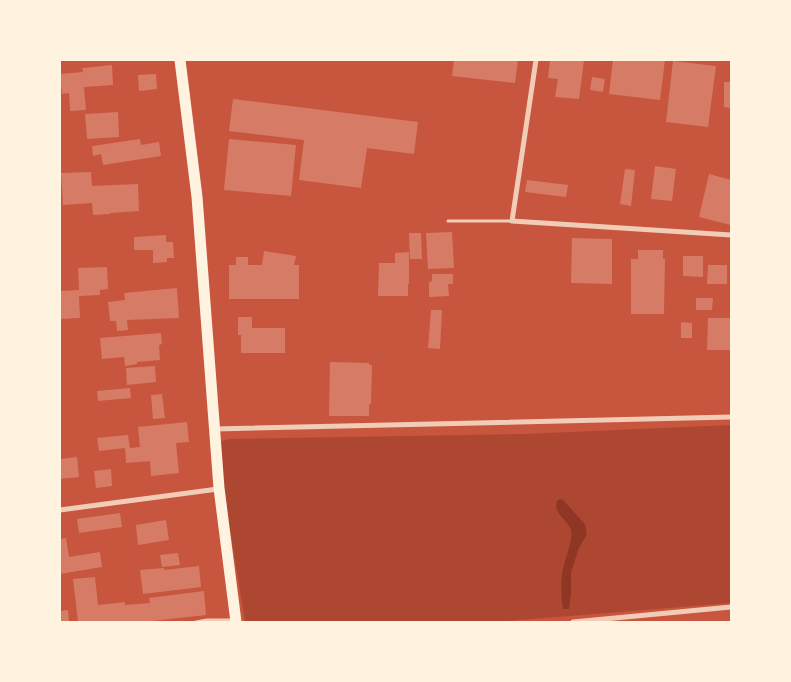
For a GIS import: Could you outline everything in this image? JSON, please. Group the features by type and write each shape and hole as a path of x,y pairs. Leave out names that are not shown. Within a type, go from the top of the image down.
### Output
{"main road":[{"path":"180,60 197,197 219,488 236,621"}],"street":[{"path":"536,60 512,221 731,235"},
{"path":"214,429 731,417"},
{"path":"60,510 219,488"},
{"path":"573,622 731,607"}],"lane":[{"path":"448,221 512,221"},
{"path":"196,622 207,620 236,621"}],"shaded area":[{"path":"731,425 731,603 494,622 245,622 216,443 229,439 524,434"},
{"path":"562,499 585,524 587,534 578,550 571,573 569,609 563,609 561,581 570,543 571,530 556,508 558,500"}],"building":[{"path":"454,60 518,60 515,83 452,76"},
{"path":"550,60 584,60 579,99 555,97 558,79 548,78"},
{"path":"613,60 665,60 660,100 609,94"},
{"path":"673,61 716,66 708,127 666,122"},
{"path":"112,65 113,85 84,87 86,110 70,111 69,93 62,94 60,74 83,72 82,68"},
{"path":"156,74 157,89 139,91 138,75"},
{"path":"592,77 605,79 603,92 590,90"},
{"path":"724,82 731,82 731,108 724,107"},
{"path":"233,99 418,122 414,154 367,148 361,188 299,180 304,140 229,131"},
{"path":"118,112 119,137 87,139 85,114"},
{"path":"140,139 141,145 159,142 161,156 103,165 101,154 93,156 92,146"},
{"path":"229,139 296,145 291,196 224,190"},
{"path":"655,166 676,169 672,201 651,199"},
{"path":"625,169 635,170 631,206 620,204"},
{"path":"91,172 92,186 138,184 139,211 93,215 92,203 63,205 61,173"},
{"path":"709,174 731,180 731,225 699,217"},
{"path":"527,180 568,185 566,197 525,192"},
{"path":"452,232 454,268 428,269 426,233"},
{"path":"409,233 421,233 422,259 410,259"},
{"path":"166,235 166,242 173,242 174,258 167,258 167,262 153,263 153,250 134,250 134,237"},
{"path":"572,238 612,239 612,284 571,283"},
{"path":"638,250 663,250 663,259 665,259 664,314 631,314 631,259 638,259"},
{"path":"264,251 296,256 294,265 299,265 299,299 229,299 229,265 236,265 236,257 248,257 248,265 262,265"},
{"path":"409,252 408,296 378,296 379,263 395,263 395,253"},
{"path":"683,256 703,256 703,277 683,276"},
{"path":"708,265 727,265 727,284 707,284"},
{"path":"107,267 108,289 100,290 100,295 79,296 80,318 60,319 60,291 79,290 78,268"},
{"path":"432,274 453,274 453,284 448,284 449,296 429,297 429,282 432,281"},
{"path":"177,288 179,318 127,320 128,330 117,331 116,321 110,321 108,302 125,300 124,293"},
{"path":"696,298 713,298 712,310 696,310"},
{"path":"431,310 442,310 440,349 428,348"},
{"path":"238,317 252,317 252,328 285,328 285,353 241,353"},
{"path":"708,318 731,318 731,350 707,350"},
{"path":"681,322 692,323 692,338 681,338"},
{"path":"161,333 162,344 159,345 160,360 137,362 137,364 125,366 124,357 102,359 100,338"},
{"path":"330,362 369,363 369,365 372,365 369,416 329,416"},
{"path":"155,366 156,382 127,385 126,368"},
{"path":"130,388 131,398 98,401 97,391"},
{"path":"162,394 165,418 153,419 151,395"},
{"path":"187,422 189,442 176,443 179,473 151,476 150,461 126,463 125,448 99,451 97,438 128,435 130,448 140,447 138,427"},
{"path":"77,457 79,477 60,479 60,459"},
{"path":"111,469 112,486 96,488 94,471"},
{"path":"120,513 122,527 79,533 77,519"},
{"path":"166,520 169,540 138,545 136,525"},
{"path":"66,538 69,557 100,552 102,567 60,574 60,539"},
{"path":"178,553 180,565 162,567 160,555"},
{"path":"199,566 201,587 143,594 140,570 164,568 164,570"},
{"path":"95,577 98,605 125,602 125,605 150,603 149,598 204,591 206,615 152,622 78,622 73,579"},
{"path":"68,610 69,622 60,622 60,611"}]}
